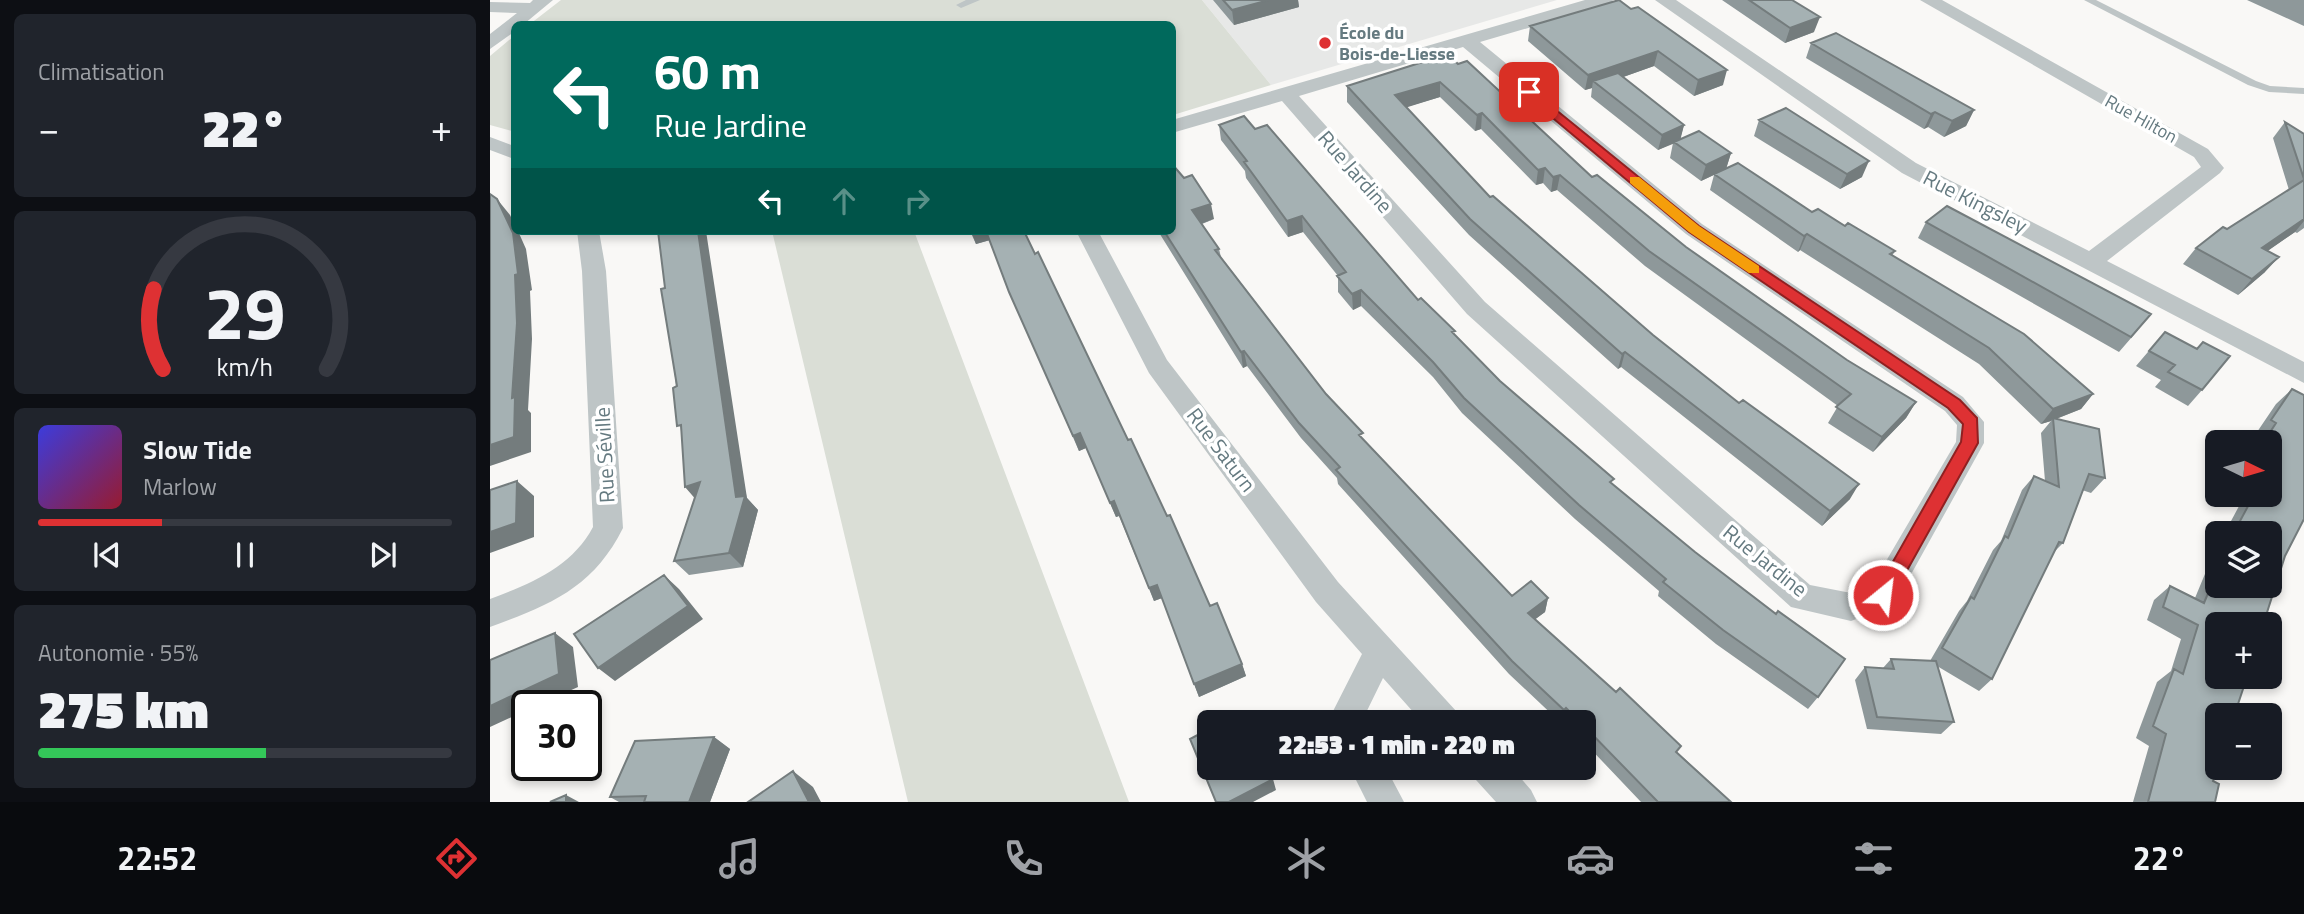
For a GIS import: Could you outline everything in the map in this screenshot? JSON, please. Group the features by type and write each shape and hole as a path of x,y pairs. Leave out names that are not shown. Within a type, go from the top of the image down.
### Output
{"street":[{"path":"1176,126 1604,0"},
{"name":"Rue Kingsley","path":"1664,0 1909,168 2304,373"},
{"name":"Rue Hilton","path":"1929,0 2201,153 2213,168 2090,262"},
{"path":"490,7 539,4"},
{"path":"518,21 539,4"},
{"path":"490,43 511,26"},
{"name":"Rue Jardine","path":"1286,93 1476,308 1802,597 1851,607 1883,595 1970,443 1971,422 1954,404 1694,229 1467,40"},
{"path":"490,143 511,152"},
{"name":"Rue Séville","path":"490,613 549,590 568,578 591,557 608,528 594,271 589,235"},
{"name":"Rue Saturn","path":"1089,235 1158,366 1327,592 1433,710"},
{"path":"1350,710 1379,653"},
{"path":"1374,780 1386,802"},
{"path":"1499,780 1519,802"}],"lane":[{"path":"961,5 975,0"},
{"path":"2089,0 2252,83 2269,89 2304,91"}],"shaded area":[{"path":"561,0 1202,0 1271,85 1176,114 1176,21 534,21"},
{"name":"École du Bois-de-Liesse","path":"1202,0 1557,0 1271,85"},
{"path":"511,38 511,131 490,125 490,56"},
{"path":"773,235 916,235 1129,802 908,802"}],"building":[{"path":"1223,0 1269,0 1232,10"},
{"path":"1619,0 1631,9 1638,7 1727,70 1698,80 1658,51 1588,75 1530,26"},
{"path":"1749,0 1792,0 1820,17 1790,28"},
{"path":"1836,33 1974,110 1952,121 1935,112 1931,114 1811,43"},
{"path":"1448,54 1458,64 1467,61 1592,177 1597,175 1686,247 1847,360 1916,402 1882,437 1836,407 1851,394 1649,251 1560,175 1553,177 1545,168 1538,170 1482,113 1477,115 1440,82 1395,95 1490,197 1493,196 1653,335 1739,403 1743,400 1859,484 1830,511 1625,352 1622,354 1470,219 1347,86"},
{"path":"1618,73 1684,125 1662,135 1593,81"},
{"path":"1786,108 1869,161 1847,174 1759,120"},
{"path":"1244,116 1255,129 1267,125 1418,300 1421,298 1455,331 1452,332 1500,381 1614,479 1610,482 1776,614 1778,611 1845,659 1818,697 1723,630 1663,582 1666,579 1579,505 1464,398 1433,362 1361,290 1352,294 1337,276 1346,272 1302,216 1287,221 1219,125"},
{"path":"2285,122 2304,134 2304,179"},
{"path":"1699,131 1731,153 1706,165 1674,142"},
{"path":"1738,163 1812,212 1818,209 1845,226 1848,223 1895,251 1890,254 2024,334 2093,394 2053,409 1989,348 1807,234 1804,236 1714,174"},
{"path":"1176,169 1184,178 1192,175 1211,204 1192,210 1219,249 1215,250 1326,394 1363,433 1359,435 1512,596 1531,581 1548,598 1528,613 1616,692 1620,688 1681,746 1676,752 1731,802 1658,802 1596,738 1596,710 1564,710 1512,661 1336,470 1340,467 1299,423 1244,351 1241,352 1167,235 1176,235"},
{"path":"2304,180 2304,219 2262,248 2279,257 2252,279 2196,248 2223,227 2227,229"},
{"path":"490,194 497,199 513,235 518,274 515,275 517,323 512,398 515,397 514,437 490,445"},
{"path":"1947,206 2151,314 2131,337 1926,222"},
{"path":"658,235 699,235 736,497 745,496 729,553 674,561 700,482 685,487 681,425 677,426 673,388 677,386 661,289 665,288"},
{"path":"988,235 1026,235 1035,254 1038,252 1128,440 1131,439 1167,516 1170,515 1210,606 1217,603 1242,664 1194,684 1157,585 1149,588 1114,501 1110,503 1080,433 1073,436 1009,292"},
{"path":"2165,332 2197,349 2203,342 2230,356 2202,390 2168,372 2175,365 2149,351"},
{"path":"2292,389 2304,395 2304,519 2282,565 2282,521 2240,521 2247,508 2282,508 2282,430 2271,430 2276,423 2271,420"},
{"path":"2053,418 2099,429 2105,478 2089,474 2063,543 2059,542 1992,679 1942,648 1971,597 1974,599 2005,536 2008,538 2034,476 2059,487"},
{"path":"517,481 516,523 490,532 490,490"},
{"path":"664,575 688,606 598,668 574,634"},
{"path":"2170,586 2204,603 2206,598 2272,598 2267,612 2205,612 2205,689 2243,689 2238,703 2205,703 2205,780 2213,780 2219,784 2215,802 2148,802 2166,734 2153,726 2174,669 2183,674 2198,625 2163,607"},
{"path":"555,633 559,674 524,690 511,690 511,696 490,706 490,660"},
{"path":"1891,659 1936,661 1954,722 1877,717 1865,667 1894,669"},
{"path":"1197,735 1197,756 1190,739"},
{"path":"714,737 689,802 644,802 646,796 610,797 635,741"},
{"path":"793,771 809,802 748,802"},
{"path":"1207,780 1271,780 1229,802 1216,802"},
{"path":"566,795 566,802 550,802"}],"slow traffic":[{"path":"1635,180 1694,229 1754,270"}],"place":[{"name":"École du Bois-de-Liesse","path":"1325,43"}],"route":[{"path":"1529,92 1694,229 1954,404 1971,422 1970,443 1883,595"}]}
